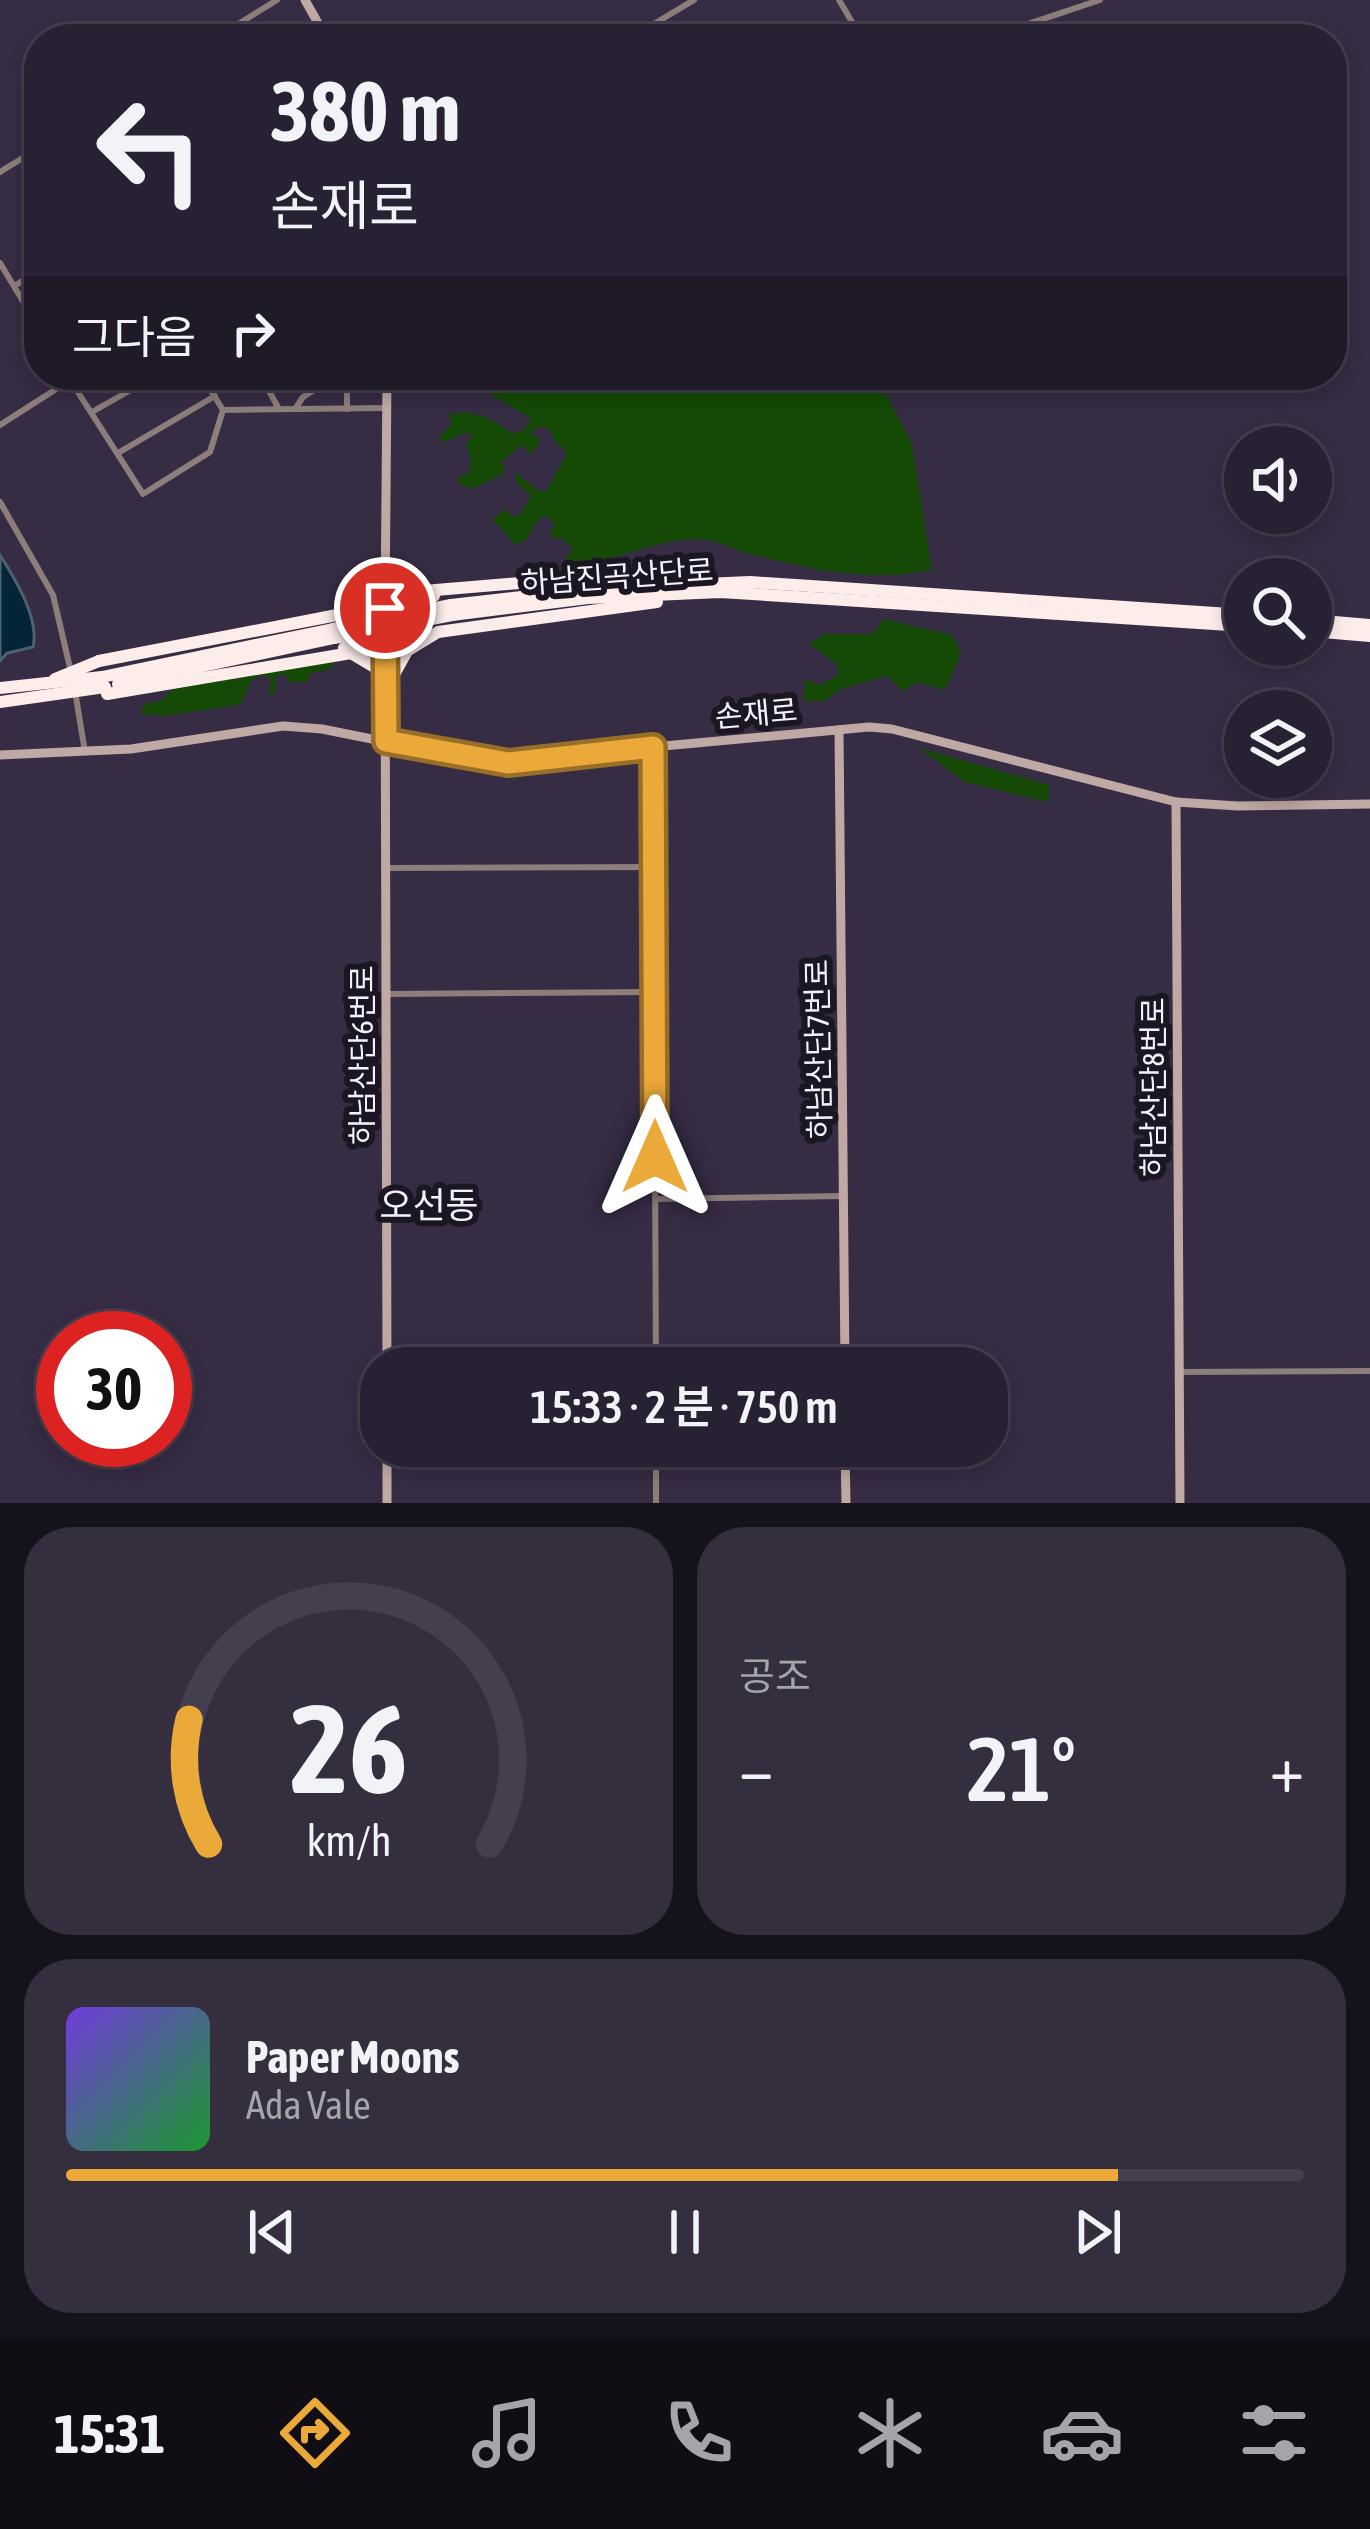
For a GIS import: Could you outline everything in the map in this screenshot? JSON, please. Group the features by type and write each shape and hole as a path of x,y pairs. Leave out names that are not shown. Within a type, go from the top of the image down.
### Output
{"highway":[{"path":"335,627 369,597 383,571 412,592 450,604"},
{"path":"104,686 752,588"},
{"name":"하남진곡산단로","path":"0,688 104,686 335,627 450,604 591,589 752,588 956,599 1224,623"},
{"path":"45,690 99,662 335,627 385,608 450,604"},
{"path":"1169,615 1224,615"},
{"path":"1332,622 1370,625"},
{"path":"387,687 407,651 438,632"},
{"path":"1332,633 1370,636"},
{"path":"326,654 350,653 368,660 387,687"},
{"name":"하남진곡산단로","path":"0,702 45,690"}],"street":[{"path":"239,24 278,0"},
{"path":"654,24 694,0"},
{"path":"1028,24 1100,0"},
{"path":"0,263 24,303"},
{"path":"14,286 24,280"},
{"path":"0,425 51,390"},
{"path":"76,390 143,494 210,452 223,410 211,390"},
{"path":"92,413 131,390"},
{"path":"268,390 279,409"},
{"path":"296,409 303,397 316,390"},
{"path":"345,390 347,409"},
{"name":"하남산단6번로","path":"387,390 383,571 387,1347"},
{"path":"118,453 215,396"},
{"path":"223,410 388,408"},
{"path":"0,502 53,595 85,752"},
{"name":"손재로","path":"0,754 85,752 283,726 508,763 839,730 892,729 1176,802 1370,804"},
{"name":"하남산단7번로","path":"839,730 845,1347"},
{"path":"653,747 656,1347"},
{"name":"하남산단8번로","path":"1176,802 1180,1503"},
{"path":"386,868 654,867"},
{"path":"386,994 655,992"},
{"path":"655,1198 843,1196"},
{"path":"1179,1372 1370,1371"},
{"path":"387,1467 387,1503"},
{"path":"656,1467 656,1503"},
{"path":"845,1467 846,1503"}],"green space":[{"path":"488,390 884,390 912,444 932,570 885,575 816,569 702,539 669,542 565,567 573,549 561,538 554,539 550,532 555,525 548,517 540,517 525,541 515,544 492,519 506,509 513,517 521,514 531,496 516,482 516,473 540,492 547,490 567,453 552,432 543,426 533,430 532,435 541,440 531,454 522,445 500,462 503,474 472,489 458,483 469,472 466,444 472,436 468,432 443,442 439,438 452,423 448,415 474,414 512,434 525,429 531,418"},
{"path":"883,619 952,635 961,653 945,690 917,682 903,691 887,676 841,689 825,701 804,701 805,679 820,685 839,674 836,664 809,643 826,634 873,634"},
{"path":"335,662 329,669 308,674 308,682 288,682 287,675 276,675 275,695 269,694 271,678 259,675 251,681 241,704 165,716 140,713 145,704 160,701 177,686"},
{"path":"919,748 1049,785 1048,802 965,782"}],"water":[{"path":"0,555 25,600 34,636 33,647 7,653 0,661"}],"district":[{"name":"오선동","path":"429,1205"}],"route":[{"path":"385,608 386,741 508,763 653,747 655,1157"}]}
